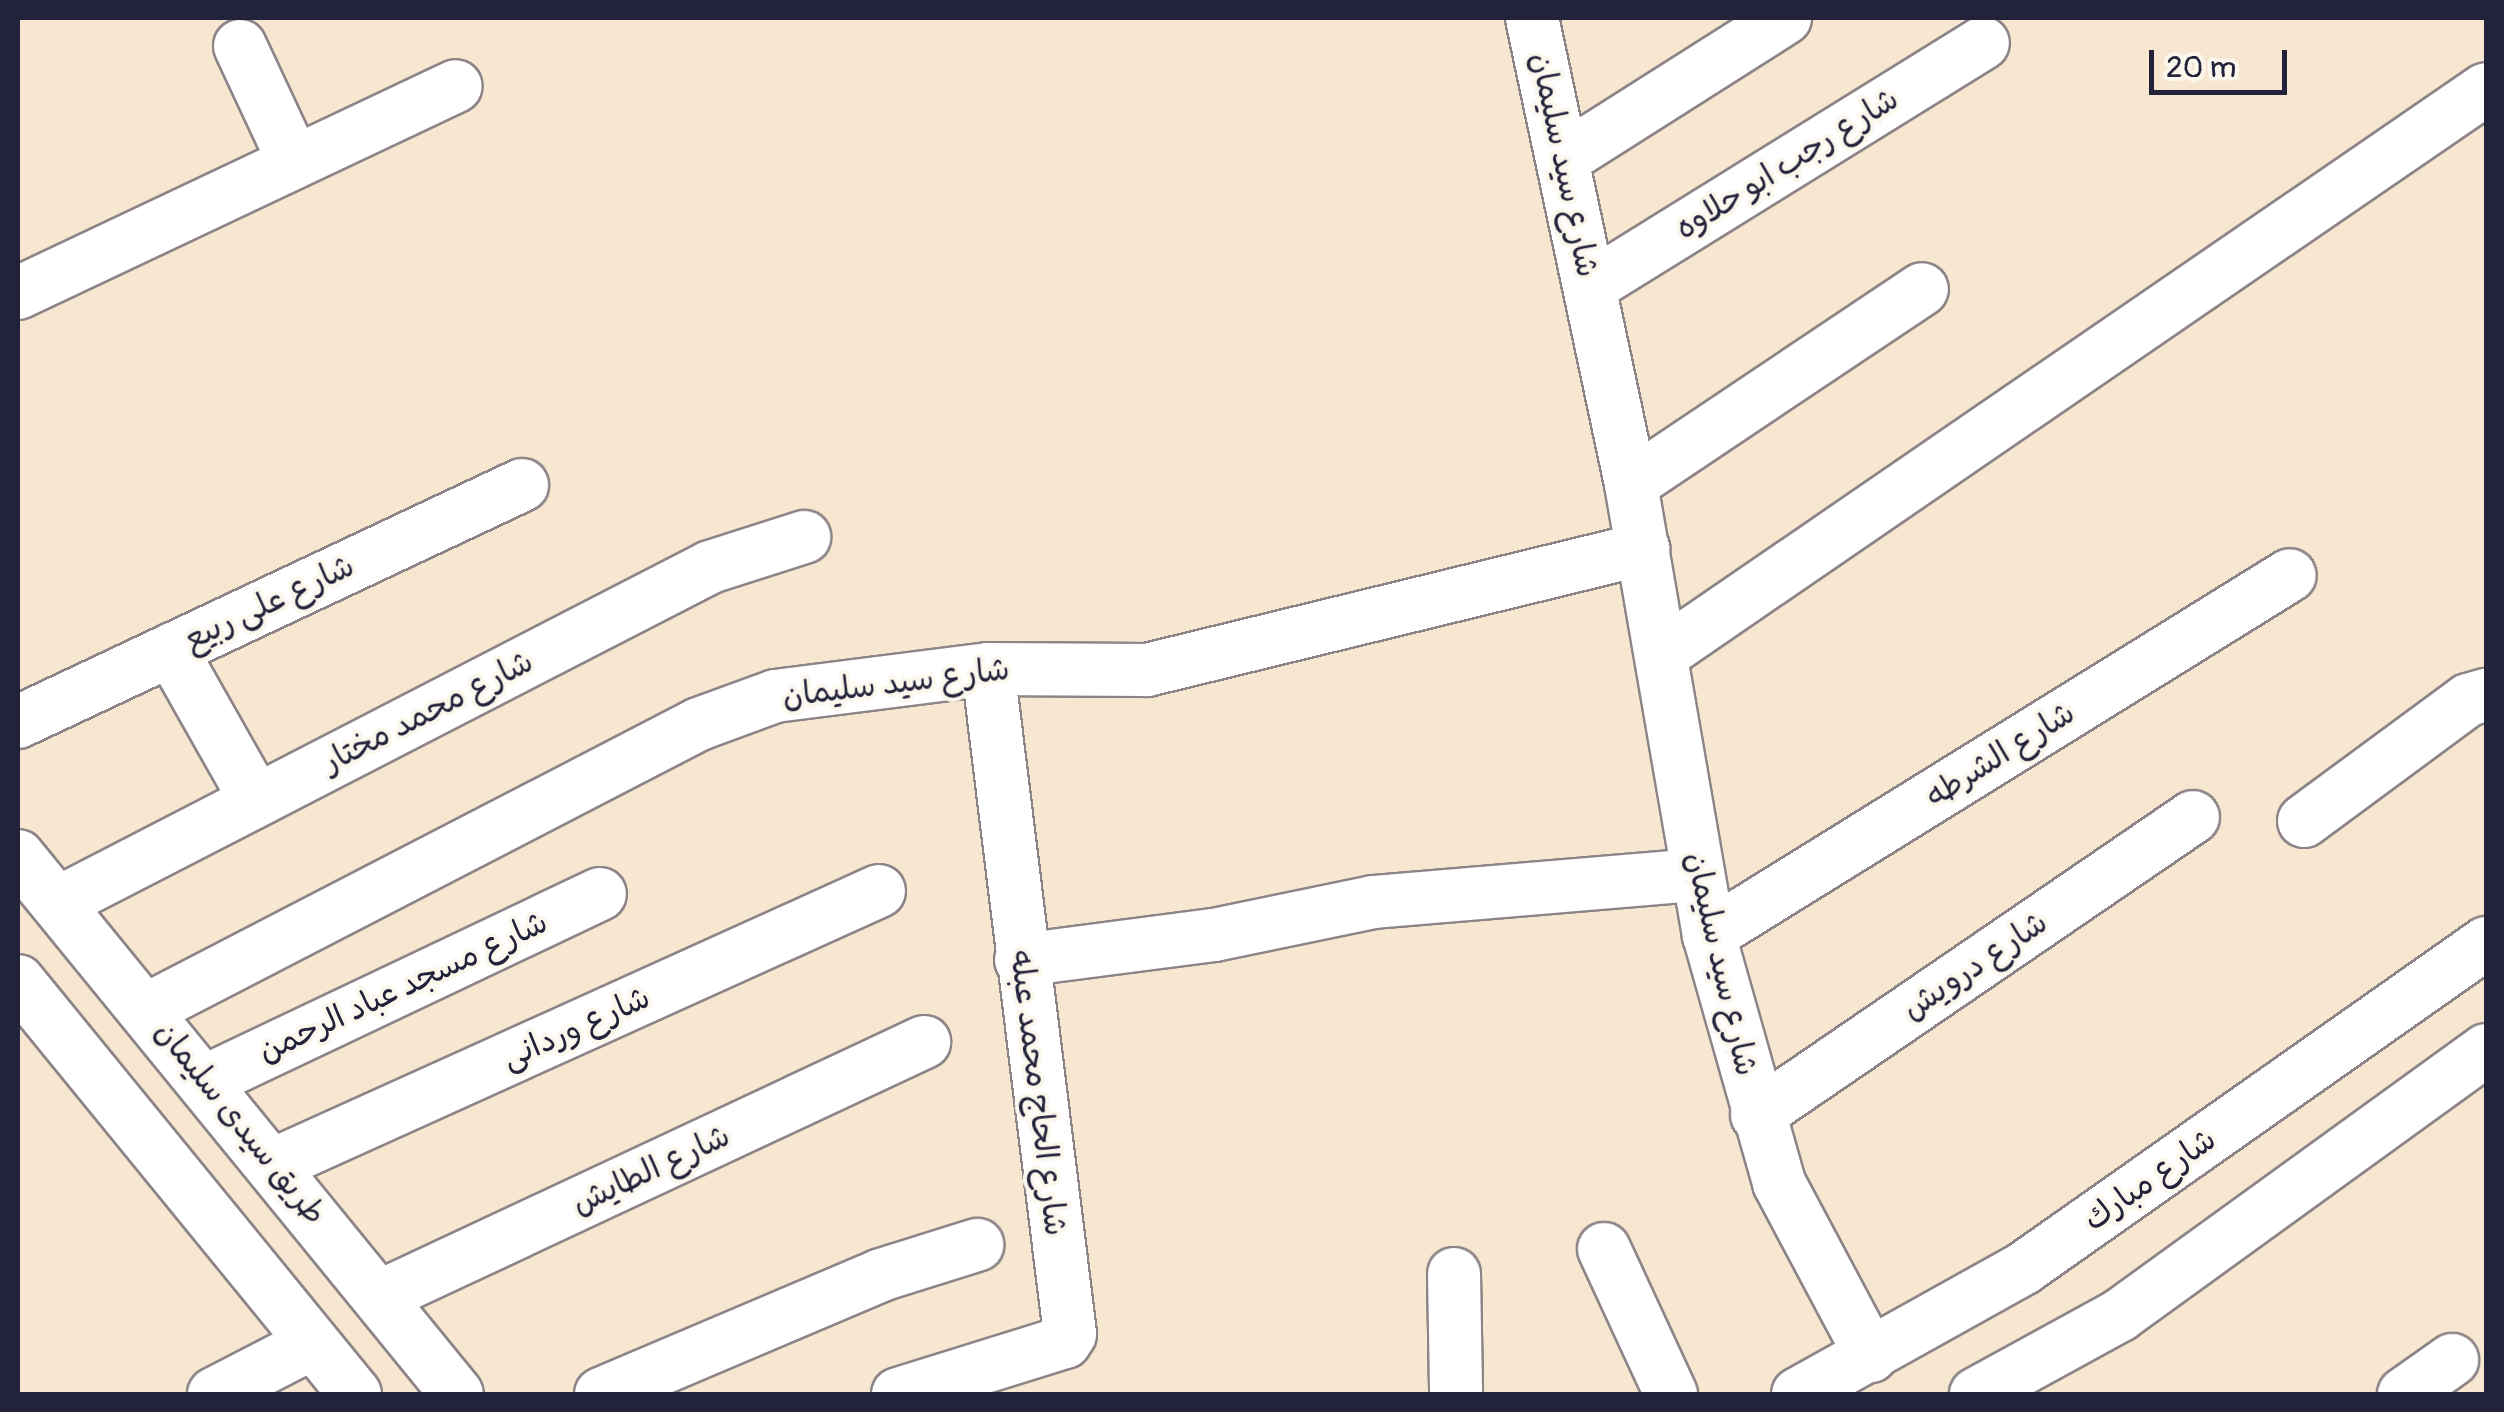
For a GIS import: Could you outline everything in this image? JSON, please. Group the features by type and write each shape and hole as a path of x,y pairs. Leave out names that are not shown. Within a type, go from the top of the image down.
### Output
{"street":[{"name":"شارع سيد سليمان","path":"1532,18 1631,484 1709,935 1756,1115 1779,1182 1871,1356"},
{"path":"1563,159 1785,18"},
{"name":"شارع رجب ابو حلاوه","path":"1591,286 1983,43"},
{"path":"240,46 294,162"},
{"path":"18,292 456,86"},
{"path":"1661,656 2486,89"},
{"path":"1631,484 1922,290"},
{"name":"شارع على ربيع","path":"18,722 522,485"},
{"name":"شارع محمد مختار","path":"58,903 710,567 804,538"},
{"name":"شارع سيد سليمان","path":"148,1009 699,724 776,696 988,669 1147,670 1642,549"},
{"name":"شارع الشرطه","path":"1709,935 2290,575"},
{"path":"170,650 256,800"},
{"name":"شارع الحاج محمد عبله","path":"898,1394 1065,1342 1070,1334 988,669"},
{"path":"2304,821 2468,700 2486,695"},
{"name":"شارع درويش","path":"1756,1115 2193,818"},
{"name":"طريق سيدى سليمان","path":"18,856 148,1009 457,1394"},
{"path":"1021,960 1214,935 1374,902 1698,875"},
{"name":"شارع وردانى","path":"273,1165 879,891"},
{"name":"شارع مسجد عباد الرحمن","path":"206,1081 600,894"},
{"name":"شارع مبارك","path":"1798,1394 2024,1268 2486,942"},
{"path":"18,981 356,1394"},
{"name":"شارع الطايش","path":"379,1297 924,1042"},
{"path":"1976,1394 2120,1315 2480,1068"},
{"path":"601,1394 881,1275 976,1246"},
{"path":"1604,1249 1671,1394"},
{"path":"1454,1274 1456,1394"},
{"path":"214,1394 313,1342"},
{"path":"2404,1394 2452,1360"}]}
